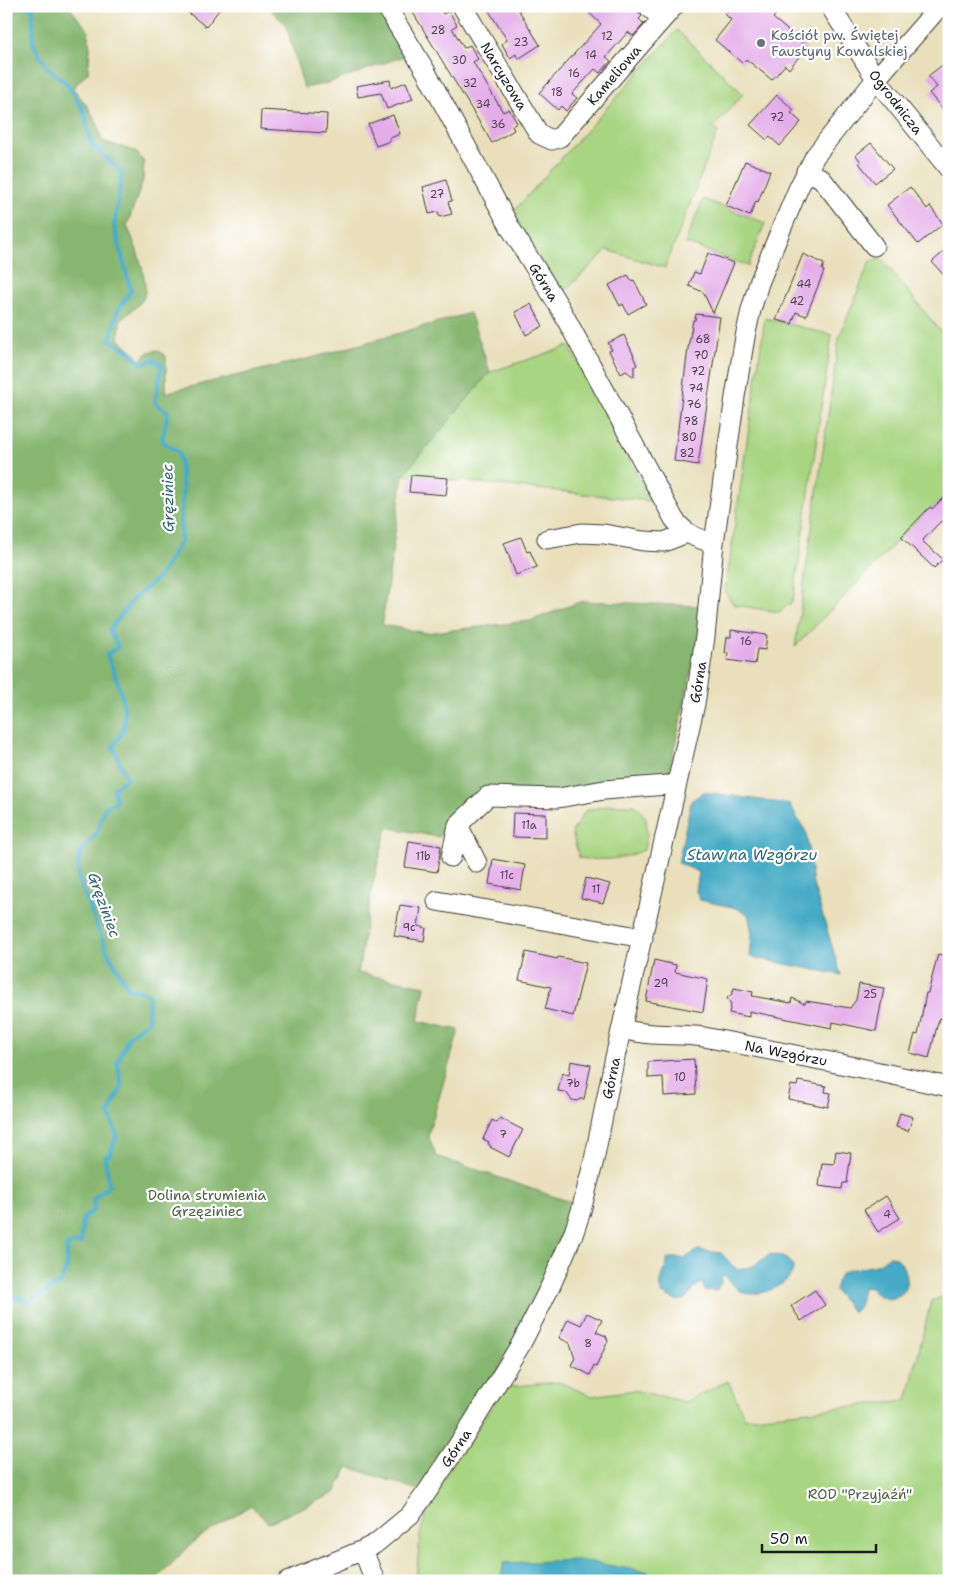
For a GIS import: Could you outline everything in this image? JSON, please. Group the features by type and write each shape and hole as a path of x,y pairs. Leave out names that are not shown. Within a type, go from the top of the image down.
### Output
{"street":[{"name":"Górna","path":"386,6 425,70 511,228 558,306 674,519 694,538 714,543"},
{"name":"Narcyzowa","path":"462,6 539,134 552,140"},
{"path":"648,6 668,13"},
{"name":"Ogrodnicza","path":"830,6 876,79 949,169"},
{"name":"Górna","path":"288,1581 375,1544 410,1515 506,1371 544,1299 574,1232 581,1212 688,738 701,667 710,602 714,543 739,370 751,310 767,262 806,171 827,140 876,79 940,6"},
{"name":"Kameliowa","path":"552,140 560,137 668,13"},
{"path":"806,171 821,178 874,246"},
{"path":"547,539 582,532 643,541 664,542 687,533"},
{"path":"451,858 458,825 488,796 558,798 613,790 667,785 676,787"},
{"path":"458,825 477,863"},
{"path":"437,901 643,938"},
{"name":"Na Wzgórzu","path":"623,1029 632,1032 704,1037 949,1087"},
{"path":"363,1550 375,1581"}],"green space":[{"name":"Dolina strumienia Grzęziniec","path":"6,6 68,6 88,30 90,48 88,72 73,88 88,107 98,125 102,141 135,151 144,162 143,180 127,226 141,262 145,292 141,302 120,321 119,339 135,353 139,361 149,352 158,350 166,356 166,389 164,393 315,357 470,313 490,372 403,475 382,625 426,633 530,621 582,601 700,606 701,626 668,777 554,792 477,788 475,802 438,837 387,827 372,887 358,973 425,986 418,1021 459,1030 428,1135 436,1156 576,1204 553,1264 491,1383 418,1490 348,1467 335,1493 268,1523 251,1505 197,1539 154,1581 6,1581"},
{"path":"267,6 377,6 404,56 329,83 304,88 286,25"},
{"path":"677,30 743,94 713,128 718,131 665,268 607,250 563,293 511,214"},
{"path":"703,199 765,223 748,266 685,243"},
{"path":"882,259 949,342 949,492 932,509 930,507 795,647 839,338 870,261"},
{"path":"765,318 832,335 794,595 791,603 779,612 734,605 725,592"},
{"path":"569,346 651,501 403,475 490,372"},
{"path":"610,805 635,805 646,818 647,834 644,850 612,859 579,858 572,832 585,811"},
{"name":"ROD \"Przyjaźń\"","path":"949,1295 949,1581 416,1581 420,1534 432,1496 505,1387 559,1382 592,1396 634,1390 685,1402 728,1381 745,1418 907,1400 931,1301"}],"water":[{"name":"Staw na Wzgórzu","path":"704,792 789,804 806,832 813,884 841,975 750,957 752,934 748,914 736,908 700,900 696,891 699,872 678,863 691,801"},
{"path":"698,1250 721,1253 738,1270 753,1266 771,1254 786,1259 793,1266 792,1273 786,1281 776,1287 752,1294 742,1292 722,1275 721,1283 716,1291 705,1292 702,1283 682,1300 671,1299 662,1294 660,1285 667,1260 670,1258 685,1258"},
{"path":"890,1256 897,1258 904,1268 906,1289 897,1297 888,1299 883,1298 870,1288 864,1287 859,1306 854,1312 851,1310 835,1291 836,1282 840,1276 844,1272 873,1266"},
{"path":"578,1560 648,1572 652,1581 500,1581 504,1563"}],"building":[{"path":"180,6 222,6 206,27"},
{"path":"409,6 439,6 443,14 449,11 457,25 452,28 464,48 470,45 478,59 473,62 503,112 509,109 517,123 512,126 514,130 492,143"},
{"path":"486,6 516,6 540,45 518,59 516,54 510,58 502,44 507,40"},
{"path":"582,6 631,6 642,16 639,19 644,24 633,36 628,32 606,57 611,61 600,73 595,69 572,94 577,98 566,111 561,106 558,110 539,93 601,24"},
{"name":"Kościół pw. Świętej Faustyny Kowalskiej","path":"732,6 783,6 773,18 807,47 789,69 785,65 772,80 746,59 742,63 715,40 731,20 725,14"},
{"path":"949,60 949,117 929,93 937,87 928,76"},
{"path":"390,80 391,88 406,82 413,99 387,109 381,93 358,97 356,86"},
{"path":"777,95 794,110 791,113 801,122 780,146 770,137 767,140 750,125"},
{"path":"261,110 327,114 326,133 260,129"},
{"path":"393,115 400,134 390,138 390,141 376,146 368,124"},
{"path":"871,143 893,169 875,183 859,163 861,162 856,155"},
{"path":"745,161 770,171 758,202 756,201 750,216 726,206"},
{"path":"446,180 452,201 448,202 452,214 440,217 438,212 429,214 423,187"},
{"path":"910,187 927,209 930,206 943,224 918,244 887,205"},
{"path":"949,247 949,281 932,262"},
{"path":"708,253 734,263 713,313 703,292 689,286 694,272 700,274"},
{"path":"803,254 824,264 822,270 824,271 806,316 796,312 792,324 776,320"},
{"path":"628,275 632,281 634,280 646,304 628,314 623,304 620,306 609,285"},
{"path":"531,304 543,326 526,335 515,312"},
{"path":"696,314 720,317 698,465 674,461 688,348 693,320 695,320"},
{"path":"624,335 637,365 634,367 634,377 626,371 621,374 609,351 612,350 608,343"},
{"path":"411,475 448,478 446,495 409,492"},
{"path":"949,492 949,528 941,521 922,541 943,559 934,568 901,537 930,507 932,509"},
{"path":"521,537 527,552 530,551 537,567 516,575 504,543"},
{"path":"731,630 767,635 765,650 757,649 755,664 727,660 728,653 725,653 727,637 731,637"},
{"path":"513,813 546,814 546,838 512,837"},
{"path":"409,841 441,846 437,872 405,867"},
{"path":"493,859 525,865 521,890 489,884"},
{"path":"586,878 610,884 603,903 581,898"},
{"path":"400,905 421,908 418,926 426,928 424,941 394,936"},
{"path":"526,952 586,963 573,1016 545,1009 551,987 519,980"},
{"path":"938,954 949,957 949,997 944,1019 939,1018 929,1058 910,1053 915,1034 918,1035 926,993 928,993"},
{"path":"654,960 676,965 675,972 708,979 703,1012 646,1001"},
{"path":"859,984 884,988 876,1031 833,1022 832,1028 749,1011 749,1017 729,1013 731,1004 727,998 732,994 734,988 753,992 752,996 791,1003 792,998 805,1004 806,1001 850,1008 856,1000"},
{"path":"694,1059 696,1094 664,1096 663,1077 648,1078 648,1062"},
{"path":"571,1061 591,1065 584,1099 577,1101 572,1100 566,1092 558,1091 562,1073 569,1075"},
{"path":"798,1081 826,1086 825,1092 831,1093 828,1107 788,1099 791,1085 797,1086"},
{"path":"900,1113 913,1117 908,1131 896,1127"},
{"path":"500,1118 523,1130 509,1157 490,1147 489,1142 483,1139 492,1120 497,1123"},
{"path":"836,1151 851,1153 847,1183 843,1183 842,1189 819,1186 822,1163 834,1164"},
{"path":"886,1196 900,1218 878,1232 864,1210"},
{"path":"815,1290 825,1305 801,1321 791,1306"},
{"path":"587,1313 602,1320 596,1332 606,1336 608,1341 596,1367 594,1366 590,1375 571,1365 575,1358 570,1343 559,1338 568,1319 581,1325"}],"waterway":[{"name":"Gręziniec","path":"6,1296 9,1295 29,1301 59,1284 67,1268 67,1245 81,1243 83,1218 94,1210 93,1199 109,1186 105,1157 110,1154 117,1135 109,1113 122,1086 117,1063 129,1036 148,1021 149,994 128,988 107,951 78,877 79,854 96,834 105,807 116,802 114,788 127,778 113,747 124,727 124,708 120,690 107,655 118,647 109,630 133,600 159,577 181,541 183,492 179,453 162,441 168,412 155,403 162,365 154,360 141,364 130,351 110,340 118,310 131,291 114,226 122,172 91,144 84,111 68,85 47,67 33,43 33,9 25,6"}],"place":[{"name":"Kościół pw. Świętej Faustyny Kowalskiej","path":"761,43"}]}
